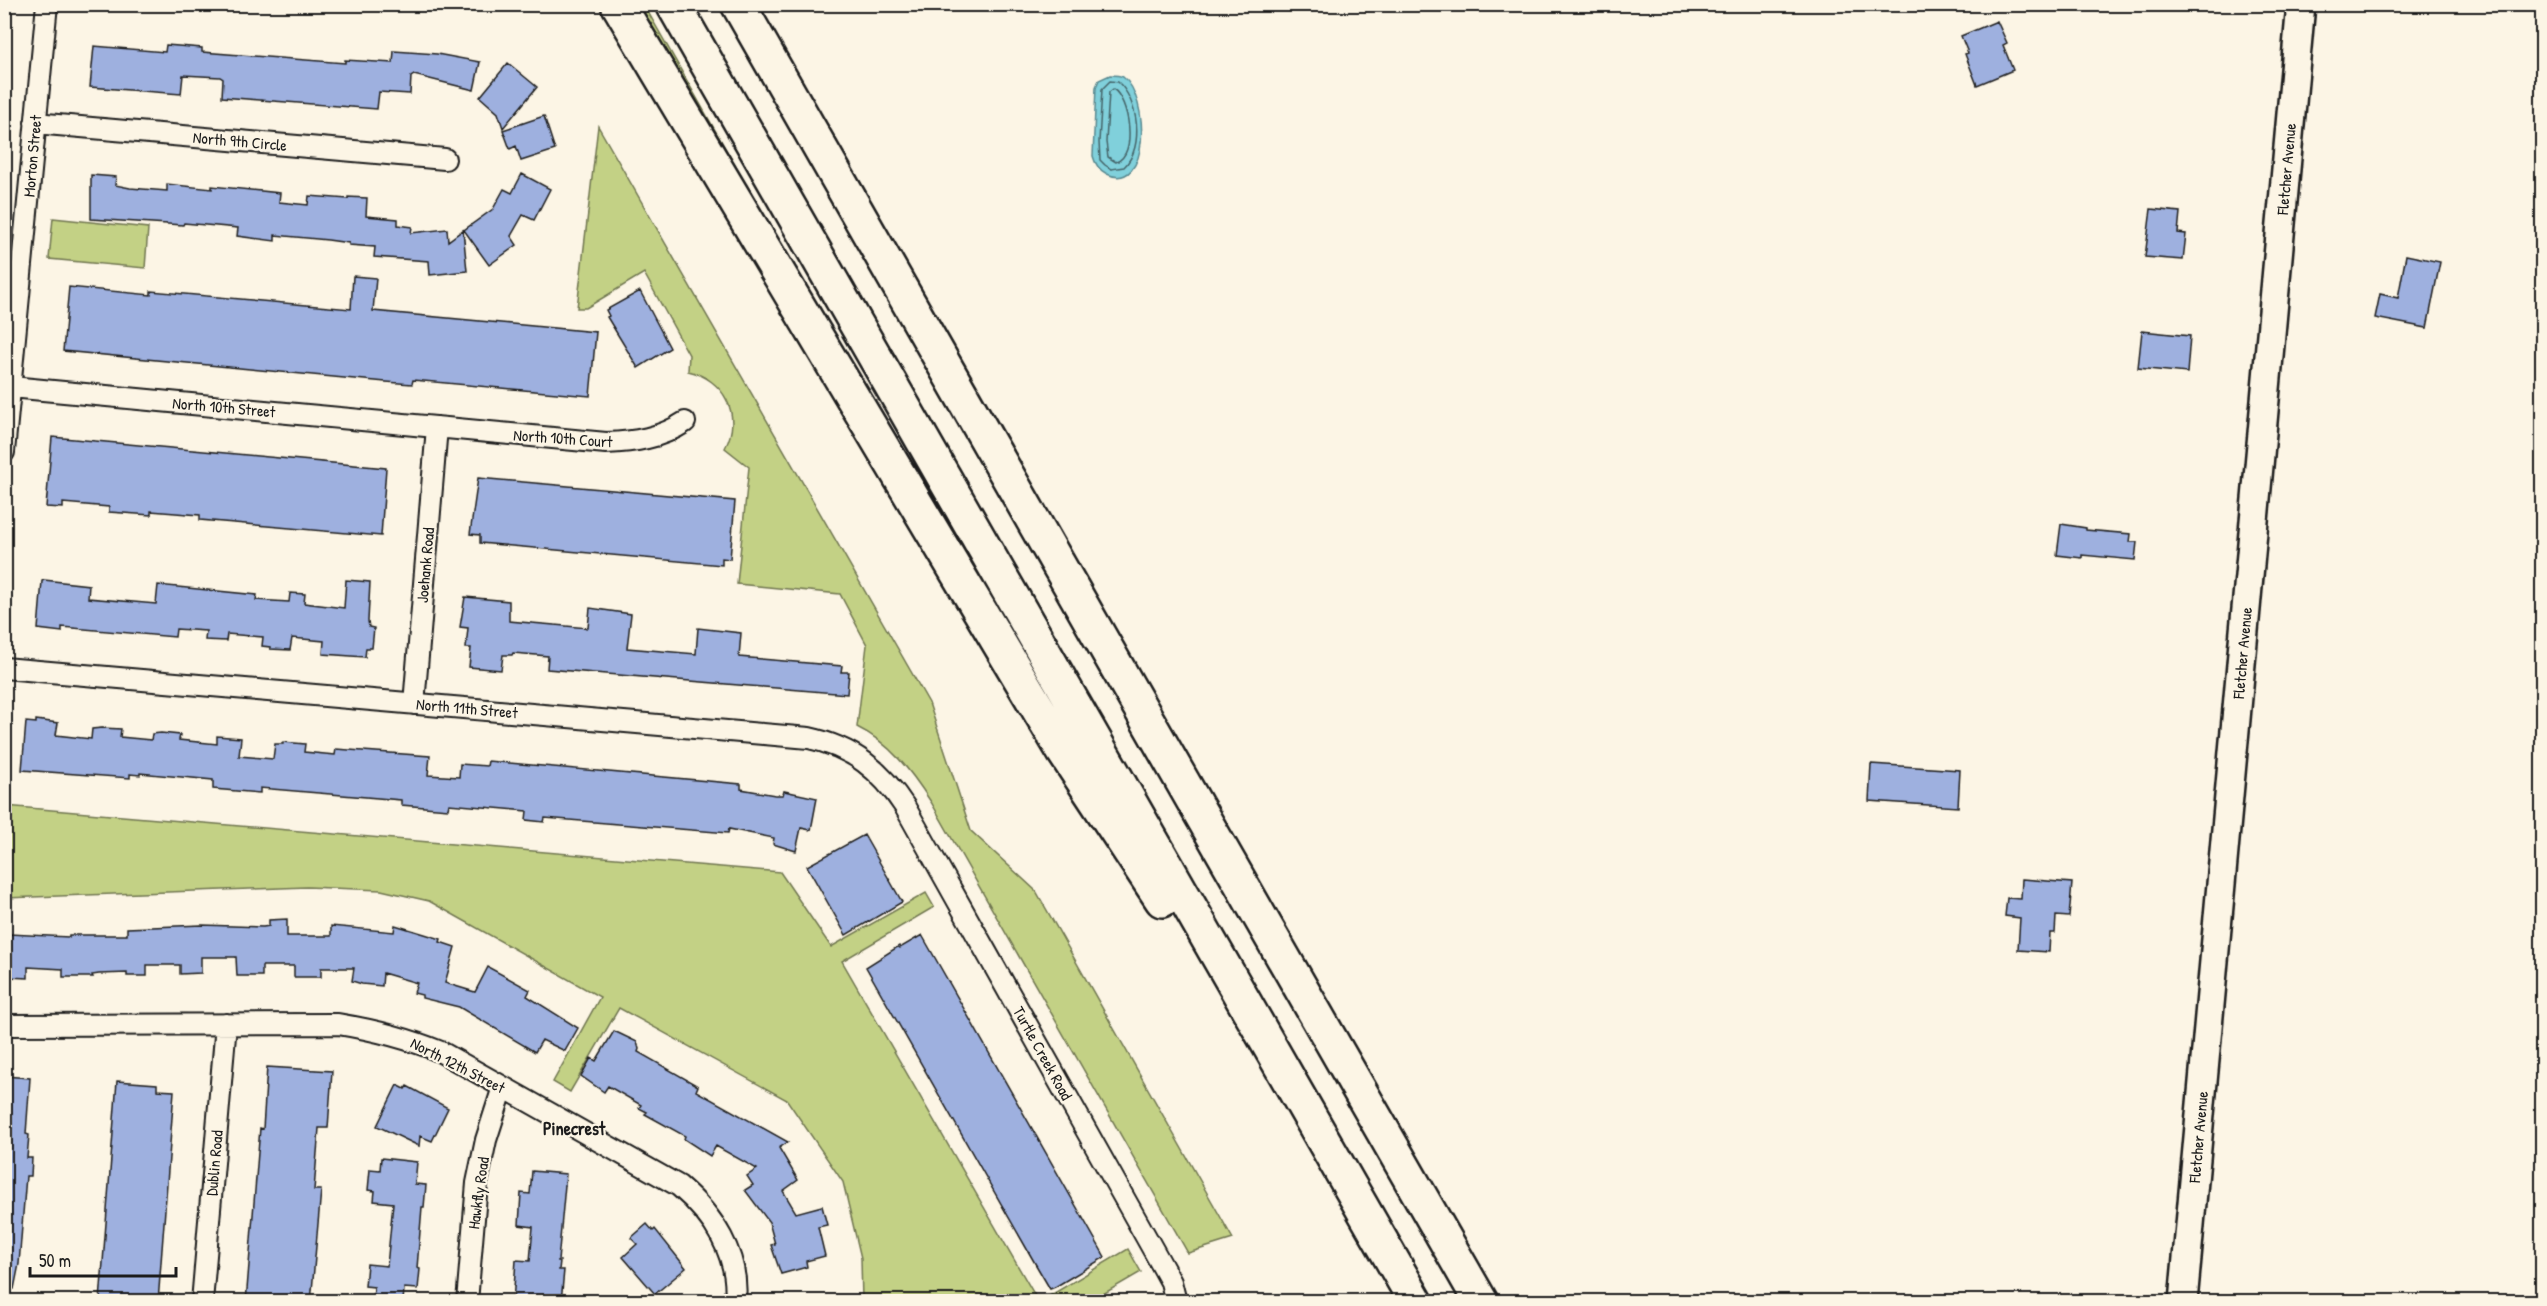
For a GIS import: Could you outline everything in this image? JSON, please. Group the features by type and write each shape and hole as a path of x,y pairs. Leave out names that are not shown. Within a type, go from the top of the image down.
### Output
{"highway":[{"path":"618,4 1064,752 1346,1180"},
{"path":"673,4 1416,1302"},
{"path":"738,4 1141,713 1481,1302"},
{"path":"748,4 818,144"}],"street":[{"name":"Morton Street","path":"4,452 47,4"},
{"name":"Fletcher Avenue","path":"2183,1302 2301,4"},
{"name":"North 9th Circle","path":"35,123 445,159"},
{"name":"North 10th Street","path":"11,387 437,427"},
{"name":"North 10th Court","path":"437,427 629,442 655,437 685,422"},
{"name":"Joehank Road","path":"414,704 437,427"},
{"name":"North 11th Street","path":"4,668 809,738 840,747 866,762 885,779 905,807"},
{"name":"Turtle Creek Road","path":"905,807 1171,1282 1176,1302"},
{"name":"North 12th Street","path":"4,1024 338,1024 378,1030 412,1040 441,1052 679,1186 699,1204 722,1236 730,1257 735,1302"},
{"name":"Dublin Road","path":"202,1302 226,1024"},
{"name":"Hawkfly Road","path":"467,1302 477,1183 486,1140 503,1087"}],"green space":[{"path":"630,5 644,5 800,280"},
{"path":"598,126 929,703 971,831 1036,891 1233,1239 1188,1253 931,802 899,759 880,741 857,727 867,645 840,594 737,584 749,467 725,448 732,423 727,400 712,382 688,371 689,355 644,273 586,308 577,308"},
{"path":"53,218 148,228 145,268 49,259"},
{"path":"5,806 780,872 831,947 926,893 934,907 842,961 1038,1301 862,1301 861,1258 843,1182 787,1100 619,1008 570,1092 553,1082 600,997 429,901 381,890 307,887 5,898"},
{"path":"1128,1249 1141,1272 1091,1301 1041,1301"}],"water":[{"path":"1110,75 1123,77 1132,88 1138,103 1141,122 1138,157 1131,170 1121,176 1102,171 1093,156 1096,87 1099,80"}],"building":[{"path":"1997,21 2007,43 2003,45 2013,70 1977,85 1961,36"},
{"path":"166,45 202,48 202,52 345,63 345,60 393,63 394,51 437,54 480,62 474,90 414,75 411,77 410,94 379,92 377,109 222,97 223,79 220,77 183,75 181,94 90,87 94,46 165,52"},
{"path":"508,63 537,87 503,128 498,113 480,97"},
{"path":"544,116 555,150 521,161 516,146 510,149 503,130"},
{"path":"522,174 550,189 534,220 523,215 511,236 517,245 489,265 464,230 493,209 504,189 512,193"},
{"path":"91,175 116,177 115,185 130,188 167,191 167,184 280,193 279,202 308,205 309,196 367,198 366,216 398,219 398,225 412,227 411,233 447,229 448,241 463,230 467,271 430,275 429,261 374,257 375,247 349,245 349,243 328,240 275,235 275,241 237,236 238,228 91,219"},
{"path":"2151,209 2180,212 2178,233 2186,234 2183,260 2145,257"},
{"path":"2406,255 2440,262 2427,328 2375,318 2380,294 2398,298"},
{"path":"353,276 376,278 373,311 596,332 590,396 413,380 412,384 386,382 63,351 69,287 151,295 151,291 351,309"},
{"path":"640,291 670,348 638,368 607,317 609,316 606,310"},
{"path":"2142,331 2190,336 2187,373 2138,368"},
{"path":"52,437 386,468 381,536 200,520 200,515 151,511 151,515 109,512 109,507 63,503 63,508 46,507"},
{"path":"478,478 735,501 730,559 722,558 722,565 480,543 480,535 470,534"},
{"path":"2061,524 2086,528 2086,530 2131,534 2130,542 2137,542 2135,560 2057,555"},
{"path":"346,580 370,582 368,621 369,627 374,628 372,648 366,648 365,657 323,654 324,641 292,638 290,650 270,649 270,647 262,646 263,637 227,634 226,641 205,640 206,631 176,629 175,637 62,627 62,632 38,629 42,581 89,585 88,598 156,604 158,585 257,595 256,600 289,602 290,593 305,594 304,603 344,608"},
{"path":"465,597 509,601 509,621 588,628 590,608 631,614 627,648 696,654 698,628 741,633 739,657 842,666 841,672 849,672 847,694 547,669 548,656 513,653 503,655 501,670 469,667 471,648 466,648 468,628 460,627"},
{"path":"36,720 58,723 56,735 91,739 92,729 102,728 121,729 120,737 151,740 152,734 161,733 180,735 179,740 217,744 217,736 241,738 239,756 273,759 275,744 283,744 283,742 305,744 304,752 335,755 336,749 430,756 428,775 459,777 460,764 487,766 488,761 741,784 741,789 775,795 783,795 784,791 817,798 811,830 801,828 796,851 773,844 774,838 729,829 728,833 545,818 544,822 526,820 527,811 449,804 448,809 401,805 401,800 260,788 260,793 213,789 213,780 140,773 140,775 130,774 130,778 22,770 26,722 36,723"},
{"path":"1871,764 1960,770 1958,807 1869,801"},
{"path":"864,835 902,902 846,935 807,866"},
{"path":"2022,879 2072,883 2069,917 2056,916 2055,933 2050,933 2049,952 2018,950 2020,918 2005,916 2007,898 2021,899"},
{"path":"287,919 287,936 331,936 331,926 394,932 395,925 441,939 440,942 455,947 445,983 475,992 488,967 530,990 527,996 578,1028 565,1051 542,1040 535,1052 459,1007 422,998 422,995 414,993 417,983 383,973 382,986 362,984 352,981 354,968 321,968 321,977 294,977 294,966 262,966 262,976 237,976 236,957 201,957 201,973 180,974 180,965 147,965 147,976 127,976 127,973 99,974 92,975 93,977 63,977 63,969 28,967 28,978 7,977 8,974 4,974 4,952 8,952 9,934 69,937 69,935 127,935 127,928 202,925 263,927 269,926 269,920"},
{"path":"922,935 1105,1257 1050,1289 866,967 899,946 900,948"},
{"path":"614,1031 637,1042 638,1052 698,1086 696,1091 788,1142 779,1148 798,1180 783,1191 796,1213 822,1206 827,1225 818,1227 825,1256 806,1261 807,1267 781,1274 771,1245 775,1244 769,1222 745,1190 753,1185 747,1176 757,1169 716,1146 710,1156 684,1139 685,1136 645,1114 647,1112 639,1108 641,1105 608,1086 604,1092 581,1076 591,1058 596,1061"},
{"path":"267,1067 332,1071 328,1128 319,1128 314,1190 321,1190 311,1302 246,1302"},
{"path":"4,1076 30,1078 26,1134 29,1135 27,1158 32,1158 31,1176 26,1176 19,1264 14,1289 4,1288"},
{"path":"117,1081 157,1084 157,1090 174,1091 158,1302 100,1301"},
{"path":"397,1085 405,1089 407,1086 448,1108 432,1141 420,1136 419,1146 377,1126"},
{"path":"381,1158 417,1162 415,1184 426,1185 417,1268 420,1269 418,1289 404,1288 403,1302 373,1302 374,1287 365,1286 367,1264 387,1266 393,1203 374,1201 375,1191 368,1190 370,1169 380,1170"},
{"path":"532,1171 566,1174 558,1261 560,1261 559,1270 564,1270 561,1302 513,1302 516,1260 530,1261 533,1227 519,1225 521,1193 530,1194"},
{"path":"647,1224 653,1231 655,1229 686,1268 655,1294 623,1257 637,1244 631,1238"}],"district":[{"name":"Pinecrest","path":"574,1128"}]}
